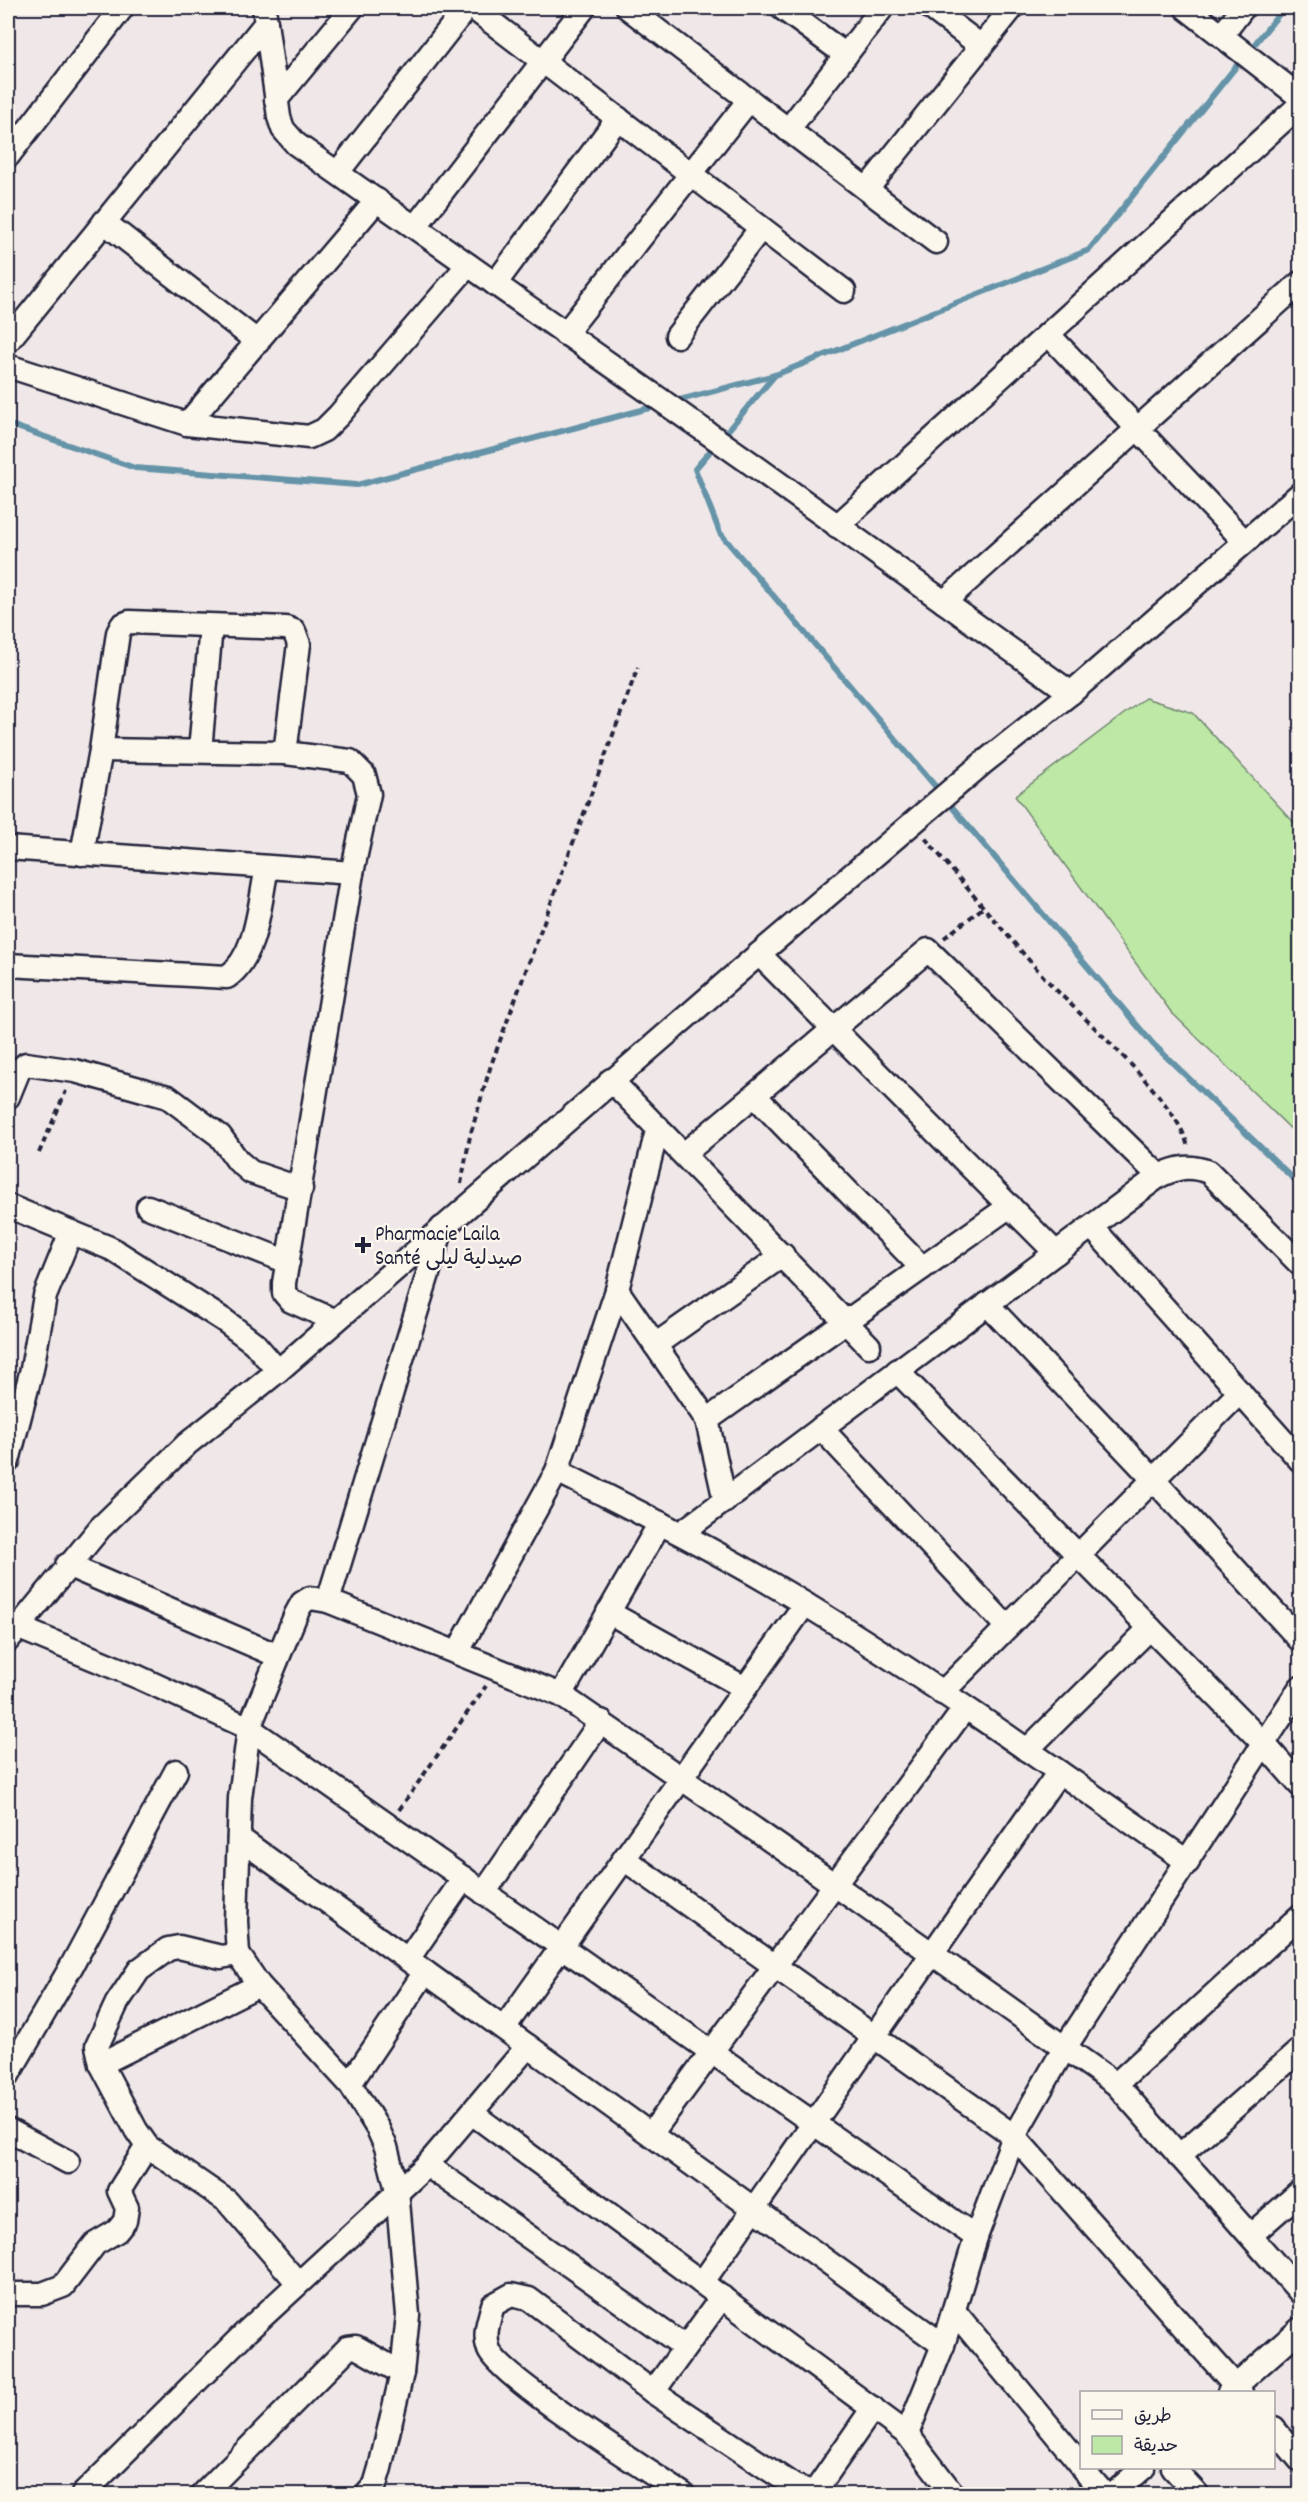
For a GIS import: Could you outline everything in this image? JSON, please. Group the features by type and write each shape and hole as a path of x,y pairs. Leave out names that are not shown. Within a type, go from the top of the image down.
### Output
{"street":[{"path":"8,156 122,8"},
{"path":"276,100 352,8"},
{"path":"338,172 466,8"},
{"path":"473,8 844,291"},
{"path":"415,227 584,8"},
{"path":"628,8 936,242"},
{"path":"782,8 846,55"},
{"path":"788,130 882,8"},
{"path":"931,8 981,46"},
{"path":"867,189 1012,8"},
{"path":"1186,8 1300,97"},
{"path":"1228,40 1243,8"},
{"path":"265,15 276,100 283,129 296,144 749,462 1071,693"},
{"path":"8,341 265,15"},
{"path":"565,334 749,100"},
{"path":"837,526 1300,105"},
{"path":"495,284 618,118"},
{"path":"187,424 377,200"},
{"path":"104,222 258,342"},
{"path":"676,336 761,228"},
{"path":"8,366 187,424 309,437 324,430 468,265"},
{"path":"944,602 1300,283"},
{"path":"1048,334 1244,541"},
{"path":"976,2237 249,1728 138,1677 12,1634 100,1528 187,1444 278,1371 612,1080 983,763 1071,693 1300,494"},
{"path":"82,854 101,750 118,633 122,625 129,622 286,628 294,631 298,636 285,753"},
{"path":"200,752 211,626"},
{"path":"101,750 285,753 350,761 364,775 369,794 352,873 284,1293 291,1301 334,1320"},
{"path":"8,848 352,873"},
{"path":"8,965 226,976 238,968 249,950 267,868"},
{"path":"684,1154 928,950 1159,1176"},
{"path":"759,954 1056,1253"},
{"path":"8,1097 19,1070 26,1064 75,1071 168,1097 220,1136 238,1161 251,1172 301,1189"},
{"path":"612,1080 847,1320 869,1346"},
{"path":"755,1096 922,1268"},
{"path":"457,1653 557,1472 617,1290 658,1127"},
{"path":"681,1533 1159,1176 1175,1169 1191,1166 1209,1172 1300,1264"},
{"path":"707,1420 1010,1206"},
{"path":"148,1207 288,1262"},
{"path":"8,1208 111,1249 225,1321 254,1343 278,1371"},
{"path":"328,1601 448,1222"},
{"path":"1092,1227 1300,1460"},
{"path":"8,1461 32,1369 45,1296 71,1232"},
{"path":"655,1345 783,1255"},
{"path":"617,1290 707,1420 725,1501"},
{"path":"987,1304 1154,1479 1300,1640"},
{"path":"897,1371 1265,1745 1300,1785"},
{"path":"942,1693 1240,1392"},
{"path":"821,1428 1007,1628"},
{"path":"557,1472 681,1533 805,1604 965,1708 1188,1862"},
{"path":"561,1695 660,1523"},
{"path":"67,1565 278,1656"},
{"path":"367,2494 375,2485 380,2468 402,2373 408,2315 397,2190 386,2147 378,2128 350,2084 260,1985 238,1954 236,1921 240,1798 249,1728 302,1603 310,1598 328,1601 561,1695 682,1777 1116,2084 1300,2292"},
{"path":"504,2028 805,1604"},
{"path":"608,1612 745,1688"},
{"path":"1027,1750 1150,1628"},
{"path":"907,2434 943,2345 976,2237 1014,2136 1064,2049 1265,1745 1300,1688"},
{"path":"651,2134 965,1708"},
{"path":"484,1893 601,1721"},
{"path":"8,2075 71,1967 176,1771"},
{"path":"702,2283 1059,1772"},
{"path":"239,1838 943,2345"},
{"path":"624,1859 1014,2136 1235,2390 1300,2329"},
{"path":"350,2084 464,1878"},
{"path":"1116,2084 1300,1916"},
{"path":"238,1954 210,1956 179,1947 168,1949 139,1970 117,2003 96,2046 101,2064 147,2146 227,2201 298,2283"},
{"path":"101,2064 260,1985"},
{"path":"83,2494 298,2283 397,2190 427,2165 473,2114 528,2046"},
{"path":"1179,2156 1300,2050"},
{"path":"473,2114 907,2434 953,2494"},
{"path":"8,2131 68,2162"},
{"path":"8,2294 42,2294 63,2286 95,2244 117,2231 125,2221 127,2208 119,2191 147,2146"},
{"path":"427,2165 686,2347"},
{"path":"1251,2235 1300,2192"},
{"path":"683,2494 525,2387 498,2364 489,2351 485,2335 493,2305 510,2295 529,2299 653,2392 794,2486 809,2491 816,2490 873,2408"},
{"path":"653,2392 722,2297"},
{"path":"954,2311 1080,2465"},
{"path":"203,2494 348,2348 356,2347 402,2373"},
{"path":"1275,2430 1300,2460"},
{"path":"1084,2469 1104,2494"},
{"path":"1113,2494 1142,2469"},
{"path":"1174,2469 1197,2494"}],"path":[{"path":"448,1222 491,1065 638,667"},
{"path":"913,824 1045,978 1162,1100 1186,1135 1191,1166"},
{"path":"928,950 984,907"},
{"path":"39,1153 75,1071"},
{"path":"388,1825 497,1669"}],"green space":[{"path":"1145,698 1193,713 1300,829 1300,1138 1171,1012 1015,796"}],"waterway":[{"path":"1249,51 1284,8"},
{"path":"672,402 775,375 1089,250 1242,59"},
{"path":"775,375 695,469 720,533 941,793"},
{"path":"8,424 135,468 357,485 657,406"},
{"path":"947,801 1153,1044 1300,1185"}],"place":[{"name":"Pharmacie Laila Santé صيدلية ليلى","path":"363,1245"}]}
